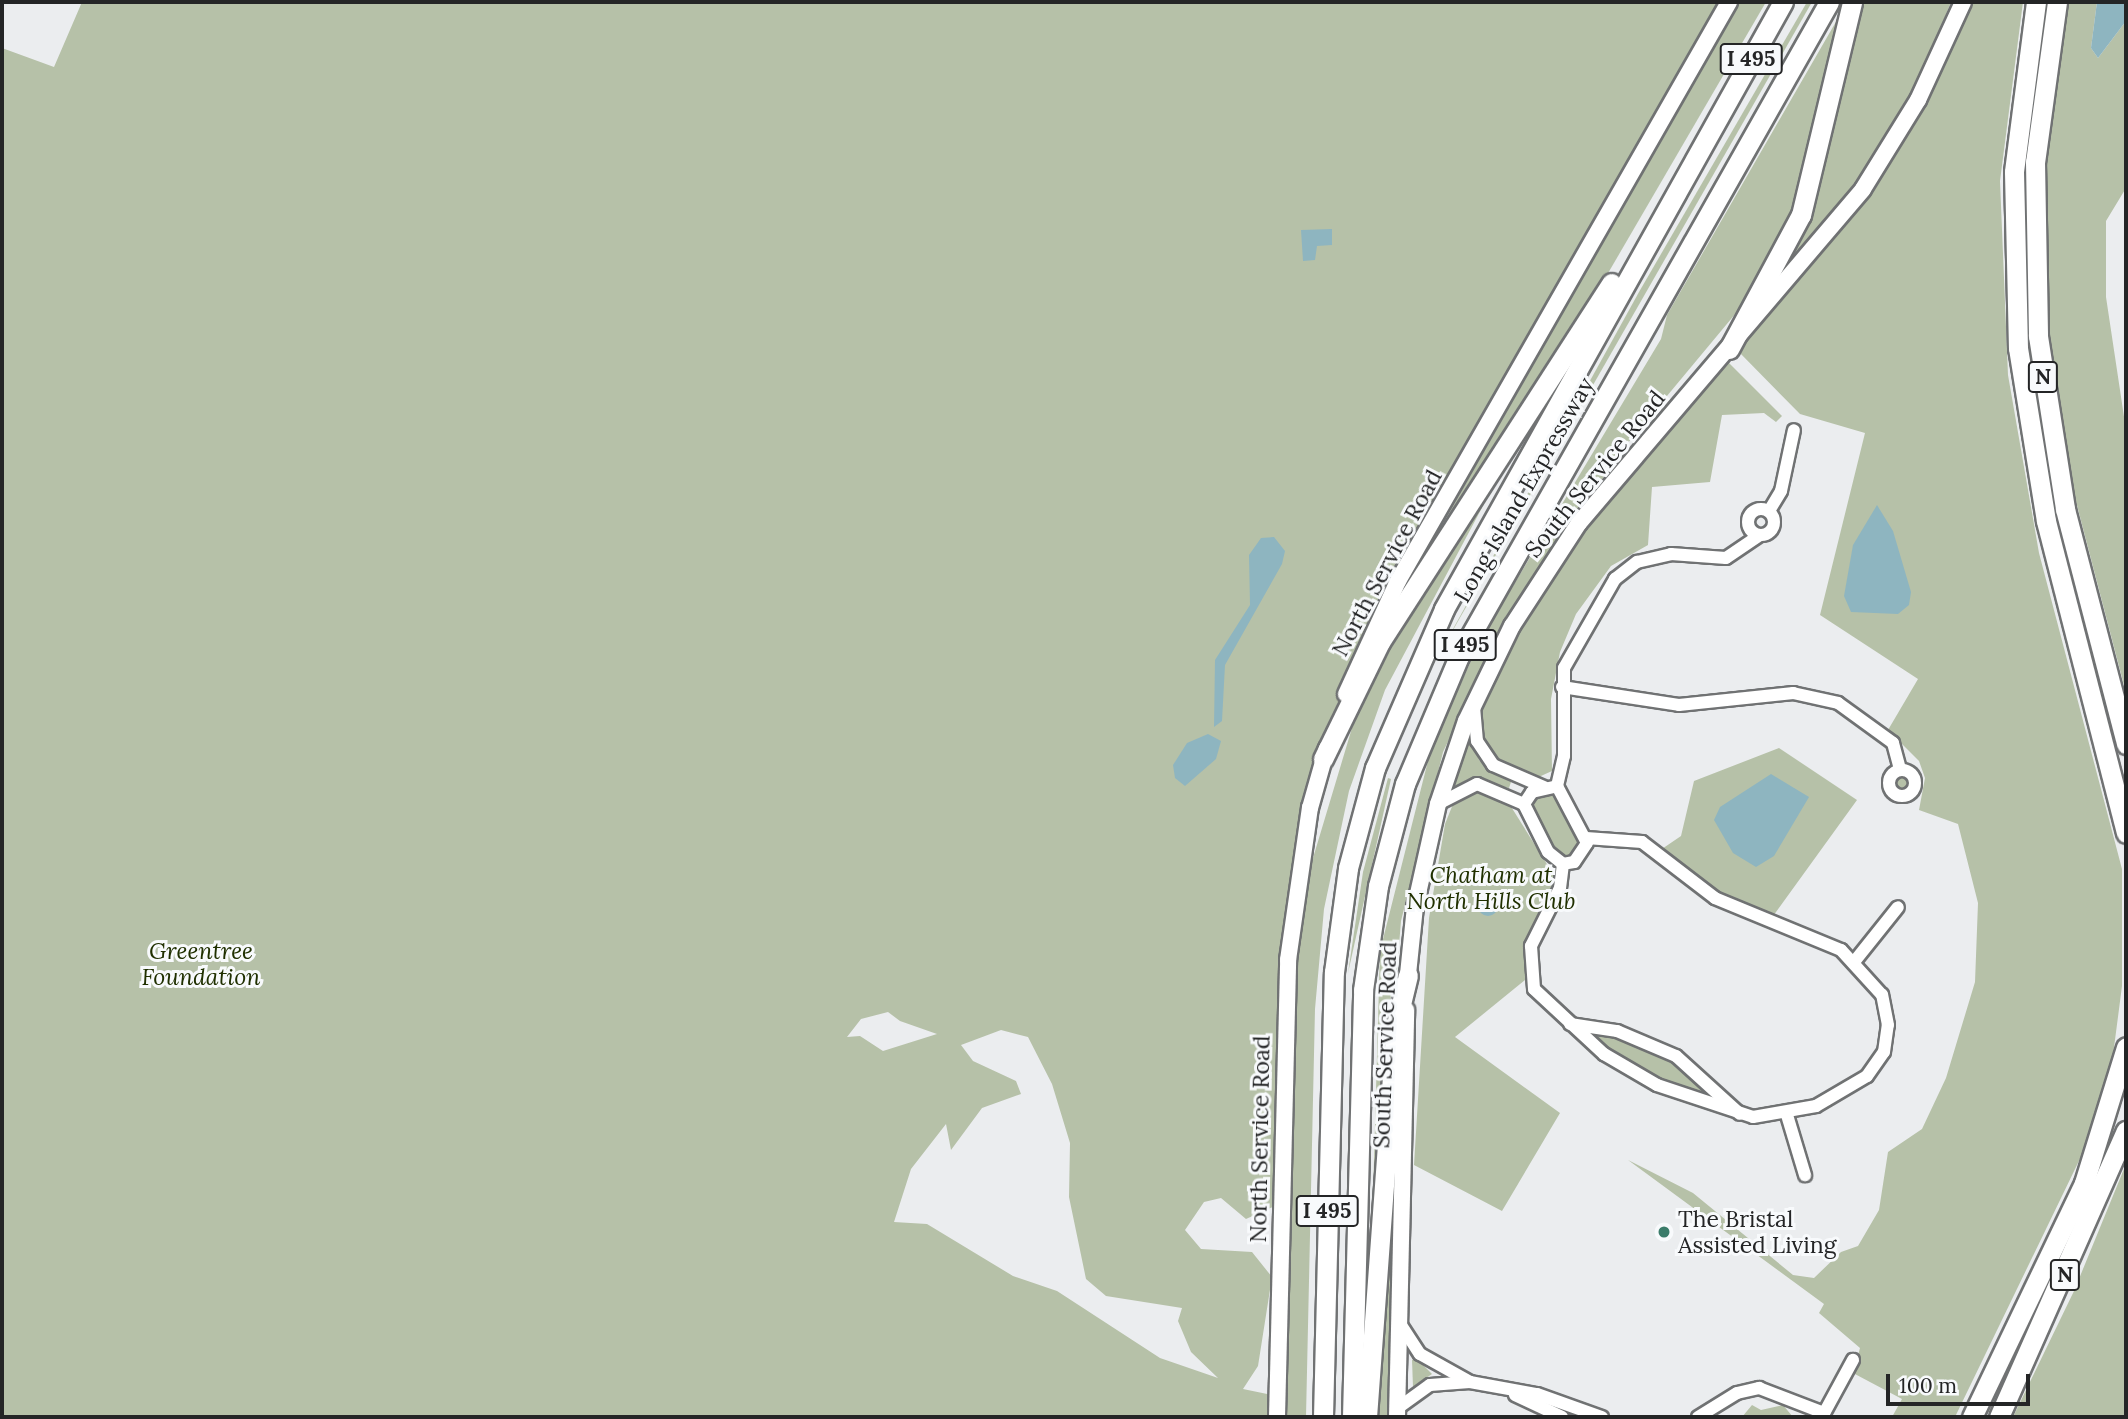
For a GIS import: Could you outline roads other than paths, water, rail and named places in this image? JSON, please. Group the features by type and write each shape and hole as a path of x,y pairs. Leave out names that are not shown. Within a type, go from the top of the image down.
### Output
{"highway":[{"name":"Long Island Expressway","path":"1323,1417 1334,972 1365,801 1399,704 1438,619 1783,2"},
{"name":"Long Island Expressway","path":"1352,1417 1363,990 1378,887 1405,784 1470,636 1829,2"},
{"path":"1728,349 1801,215 1852,2"},
{"name":"N","path":"2036,2 2014,172 2022,383 2046,521 2126,833"},
{"name":"N","path":"2057,2 2035,162 2038,336 2065,509 2126,744"},
{"path":"1323,759 1380,642 1606,293 1694,137 1718,116"},
{"path":"1367,1417 1396,1025 1408,975"},
{"name":"N","path":"1972,1417 2088,1175 2126,1047"},
{"name":"N","path":"1998,1417 2126,1131"}],"main road":[{"name":"North Service Road","path":"1277,1417 1288,960 1323,759 1393,591 1729,2"},
{"name":"South Service Road","path":"1397,1413 1408,975 1438,804 1474,704 1559,552 1872,175 1918,100 1963,2"}],"street":[{"path":"1760,534 1750,528 1750,516 1769,511 1781,491 1794,430"},
{"path":"1524,804 1550,786 1563,756 1564,668 1588,619 1626,570 1671,554 1726,558 1773,526 1769,511"},
{"path":"1562,687 1679,705 1793,693 1838,703 1892,743 1900,769"},
{"path":"1474,704 1477,741 1493,765 1550,786 1586,838 1582,854 1563,864 1529,966 1534,989 1567,1024 1657,1085 1741,1114 1787,1115 1850,1089 1884,1052 1888,1025 1882,995 1841,950 1715,898 1642,842 1586,838"},
{"path":"1438,804 1477,784 1524,804 1548,852 1563,864"},
{"path":"1854,962 1898,907"},
{"path":"1567,1024 1617,1031 1676,1056 1741,1114"},
{"path":"1787,1115 1805,1175"},
{"path":"1399,1322 1420,1354 1470,1382 1515,1395 1562,1417"},
{"path":"1698,1417 1731,1396 1759,1388 1823,1415 1853,1360"},
{"path":"1397,1413 1430,1385 1470,1382"},
{"path":"1515,1395 1537,1394 1602,1417"}],"water":[{"path":"2097,2 2126,2 2126,21 2098,58 2091,48"},
{"path":"1332,229 1332,245 1317,246 1315,260 1303,261 1301,230"},
{"path":"1877,505 1893,531 1911,592 1909,605 1898,614 1851,612 1844,596 1853,545"},
{"path":"1274,537 1285,551 1282,564 1225,665 1222,721 1214,727 1215,660 1250,605 1249,555 1261,538"},
{"path":"1208,734 1221,741 1216,759 1185,786 1175,778 1173,765 1187,743"},
{"path":"1771,774 1809,797 1774,856 1756,867 1733,853 1714,820 1720,807"},
{"path":"1488,896 1495,899 1498,906 1495,913 1488,916 1481,913 1478,906 1481,899"}],"place":[{"name":"The Bristal Assisted Living","path":"1664,1232"}],"park label":[{"name":"Chatham at North Hills Club","path":"1491,888"},
{"name":"Greentree Foundation","path":"201,964"}]}
